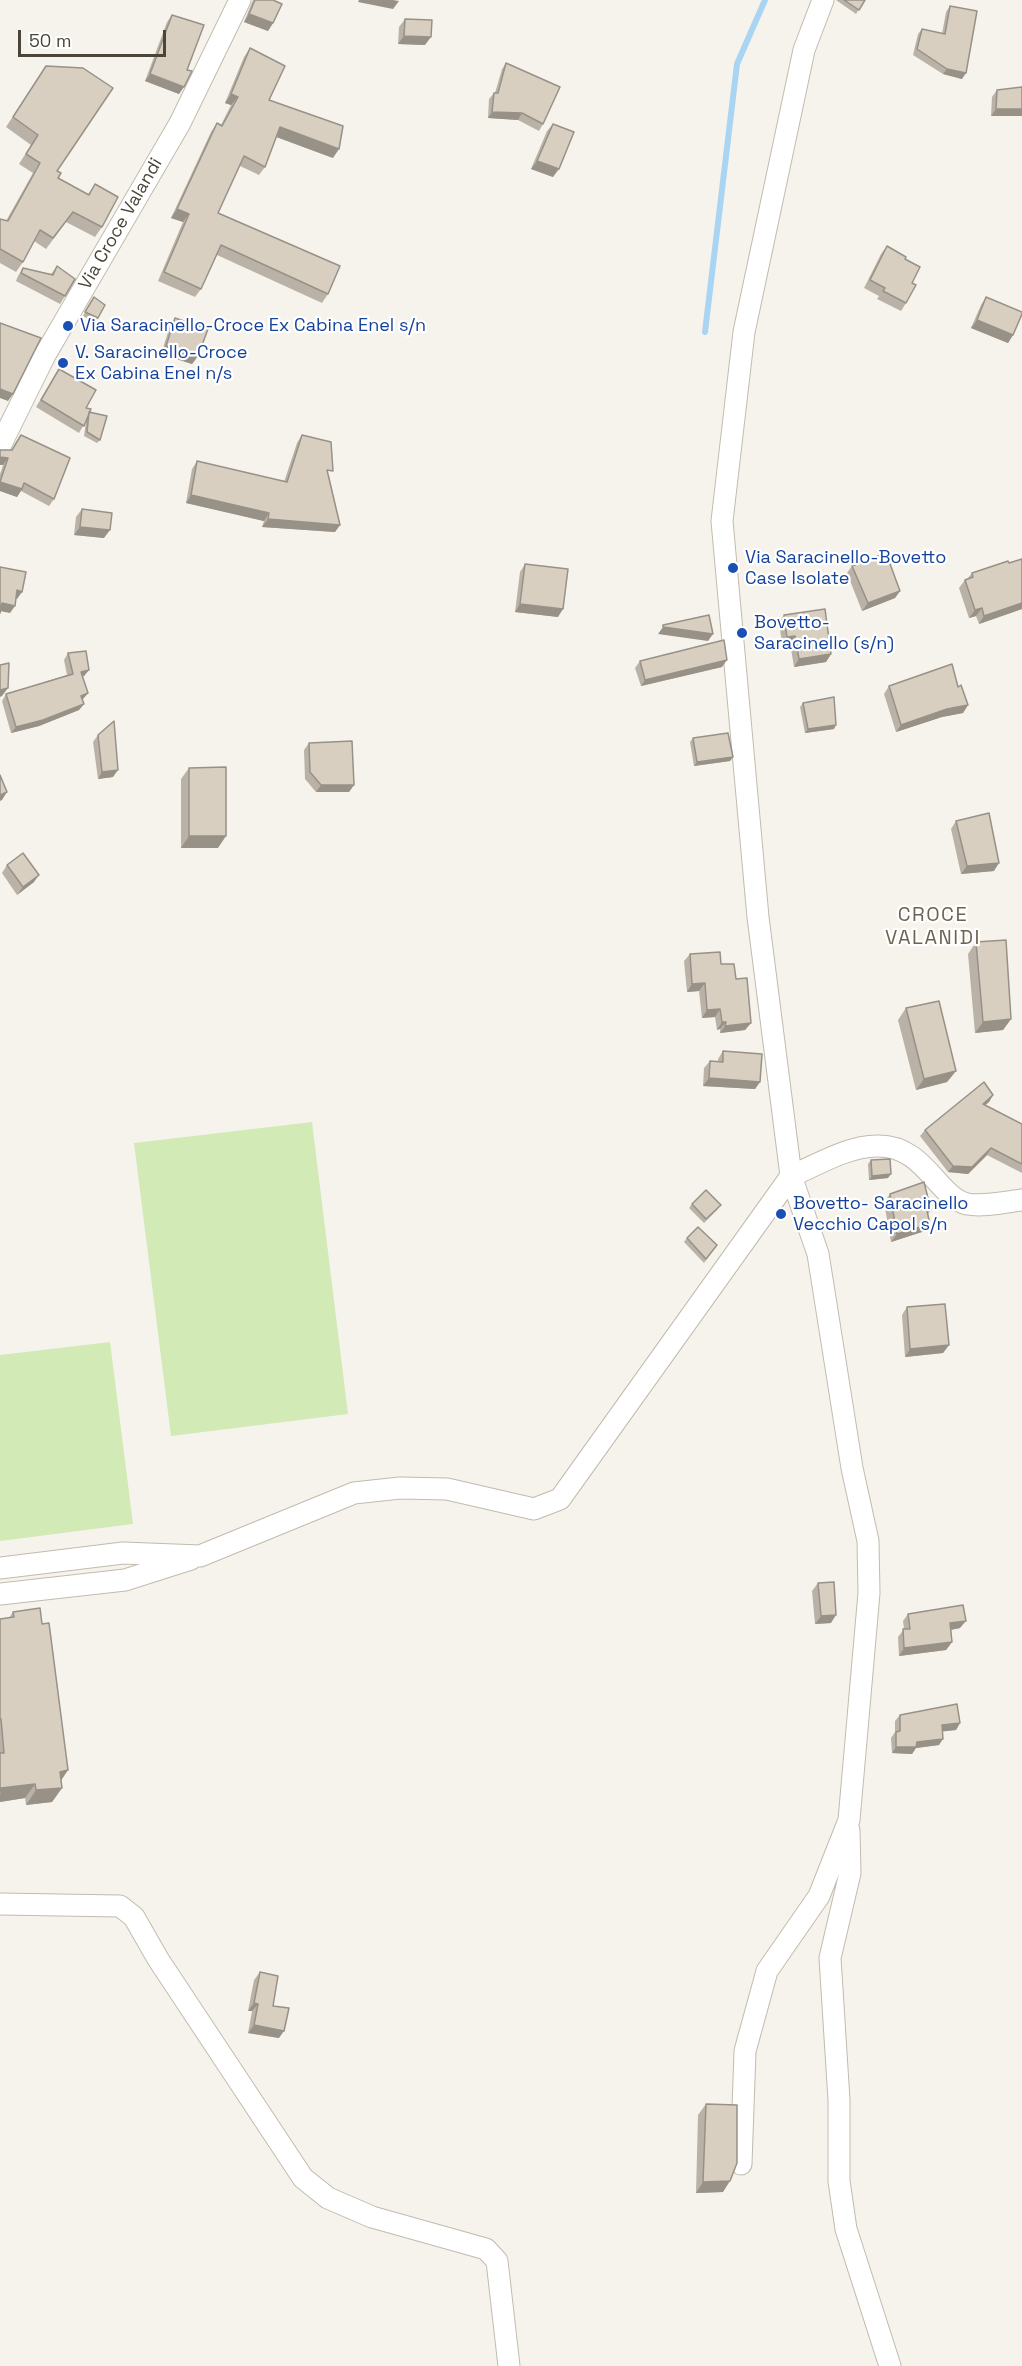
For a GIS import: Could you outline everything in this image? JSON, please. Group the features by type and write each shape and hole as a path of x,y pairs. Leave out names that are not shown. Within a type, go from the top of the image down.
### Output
{"street":[{"name":"Via Croce Valandi","path":"0,446 45,355 180,123 240,0"},
{"path":"823,0 804,50 744,332 722,521 758,917 791,1176 818,1254 852,1468 868,1541 868,1593 849,1820 850,1873 830,1958 839,2100 839,2181 846,2229 890,2366"},
{"path":"0,1594 125,1580 200,1556 354,1493 400,1488 447,1489 534,1509 560,1499 791,1176 859,1148 891,1146 911,1155 954,1196 967,1203 1022,1200"},
{"path":"0,1568 123,1552 200,1556"},
{"path":"741,2164 745,2051 767,1971 819,1896 849,1820"},
{"path":"0,1904 120,1906 134,1917 158,1959 303,2178 328,2198 372,2217 486,2249 497,2260 509,2366"}],"green space":[{"path":"312,1122 348,1414 171,1436 134,1143"},
{"path":"110,1342 133,1524 0,1541 0,1355"}],"building":[{"path":"255,0 273,0 282,4 273,23 249,14"},
{"path":"844,0 865,0 859,10"},
{"path":"950,6 977,11 966,73 947,69 917,49 922,29 945,34"},
{"path":"172,15 204,25 187,70 192,71 184,87 150,74"},
{"path":"405,19 432,20 431,37 404,36"},
{"path":"250,48 285,66 269,100 343,126 339,149 280,127 265,167 244,156 218,213 340,266 328,294 221,245 201,289 164,272 189,214 177,209 217,123 222,126 238,97 231,94"},
{"path":"506,63 560,87 543,124 522,113 492,112 494,93 498,93"},
{"path":"46,66 83,68 113,88 57,171 61,173 58,178 89,195 95,184 118,197 102,227 73,212 53,238 40,230 23,262 0,249 0,219 8,221 40,163 26,154 38,135 13,117"},
{"path":"1022,87 1022,109 996,109 997,90"},
{"path":"553,124 574,132 559,169 537,161"},
{"path":"887,246 920,267 912,283 916,285 906,303 883,291 885,288 870,280"},
{"path":"57,266 75,279 65,296 21,273 23,268 53,275"},
{"path":"94,297 105,305 98,318 85,312"},
{"path":"986,297 1022,312 1013,335 977,320"},
{"path":"175,318 208,329 198,356 166,346"},
{"path":"0,323 41,338 13,394 0,389"},
{"path":"59,369 96,390 86,408 91,409 84,426 41,400"},
{"path":"89,412 107,416 100,440 87,432"},
{"path":"21,435 70,458 54,499 24,483 22,489 0,482 8,458 0,457 0,450 12,450"},
{"path":"302,435 331,442 333,471 327,470 340,525 268,519 269,513 191,495 197,461 287,482"},
{"path":"82,509 112,513 110,530 80,527"},
{"path":"886,553 900,591 868,603 852,566"},
{"path":"1022,559 1022,603 984,616 982,608 975,610 965,580 973,577 972,573 1008,561 1009,563"},
{"path":"525,564 568,569 563,609 520,604"},
{"path":"0,567 26,572 22,592 17,590 15,606 2,603 0,613"},
{"path":"825,609 831,654 799,659 795,636 787,637 784,615"},
{"path":"709,615 713,634 663,627 663,625"},
{"path":"724,640 727,660 645,680 640,661"},
{"path":"86,651 89,670 81,672 88,693 81,696 84,704 43,720 16,727 6,694 73,674 68,653"},
{"path":"9,663 8,688 0,690 0,665"},
{"path":"952,664 958,687 961,685 968,705 947,709 901,725 889,686"},
{"path":"834,697 836,725 808,729 803,703"},
{"path":"114,721 118,770 102,772 98,735"},
{"path":"728,733 733,757 697,762 693,738"},
{"path":"352,741 354,785 321,785 310,772 309,743"},
{"path":"226,767 226,836 189,836 189,768"},
{"path":"0,775 7,792 0,795"},
{"path":"989,813 999,863 967,866 956,821"},
{"path":"23,853 39,875 23,887 7,865"},
{"path":"1006,940 1011,1019 983,1022 976,942"},
{"path":"720,952 721,964 734,964 736,979 747,978 751,1023 725,1026 726,1022 722,1022 720,1009 707,1010 705,983 692,984 690,954"},
{"path":"939,1001 956,1071 924,1079 906,1008"},
{"path":"723,1051 762,1054 760,1082 709,1078 710,1061 723,1062"},
{"path":"984,1082 993,1095 983,1104 1022,1124 1022,1164 991,1148 972,1167 953,1166 925,1130"},
{"path":"890,1159 891,1174 872,1176 871,1160"},
{"path":"924,1182 931,1210 927,1211 930,1224 897,1234 890,1194"},
{"path":"706,1190 721,1205 706,1219 692,1204"},
{"path":"698,1227 717,1245 706,1259 687,1238"},
{"path":"945,1304 949,1345 910,1349 907,1307"},
{"path":"834,1582 836,1615 821,1616 818,1583"},
{"path":"963,1605 966,1621 950,1623 952,1642 904,1648 903,1629 910,1629 908,1614"},
{"path":"40,1608 42,1624 49,1623 68,1770 60,1772 62,1788 36,1790 35,1784 1,1788 2,1795 0,1795 0,1753 4,1753 0,1719 0,1619 14,1617 13,1612"},
{"path":"957,1704 960,1723 942,1725 943,1739 917,1742 916,1747 896,1747 896,1732 900,1731 900,1715"},
{"path":"260,1972 278,1976 273,2006 289,2008 284,2031 254,2025 258,2004 254,2003"},
{"path":"706,2104 737,2105 737,2163 730,2181 703,2182"}],"waterway":[{"path":"705,332 737,64 765,0"}],"place":[{"name":"Via Saracinello-Croce Ex Cabina Enel s/n","path":"68,326"},
{"name":"V. Saracinello-Croce Ex Cabina Enel n/s","path":"63,363"},
{"name":"Via Saracinello-Bovetto Case Isolate","path":"733,568"},
{"name":"Bovetto- Saracinello (s/n)","path":"742,633"},
{"name":"Bovetto- Saracinello Vecchio Capol s/n","path":"781,1214"}],"district":[{"name":"CROCE VALANIDI","path":"933,928"}]}
